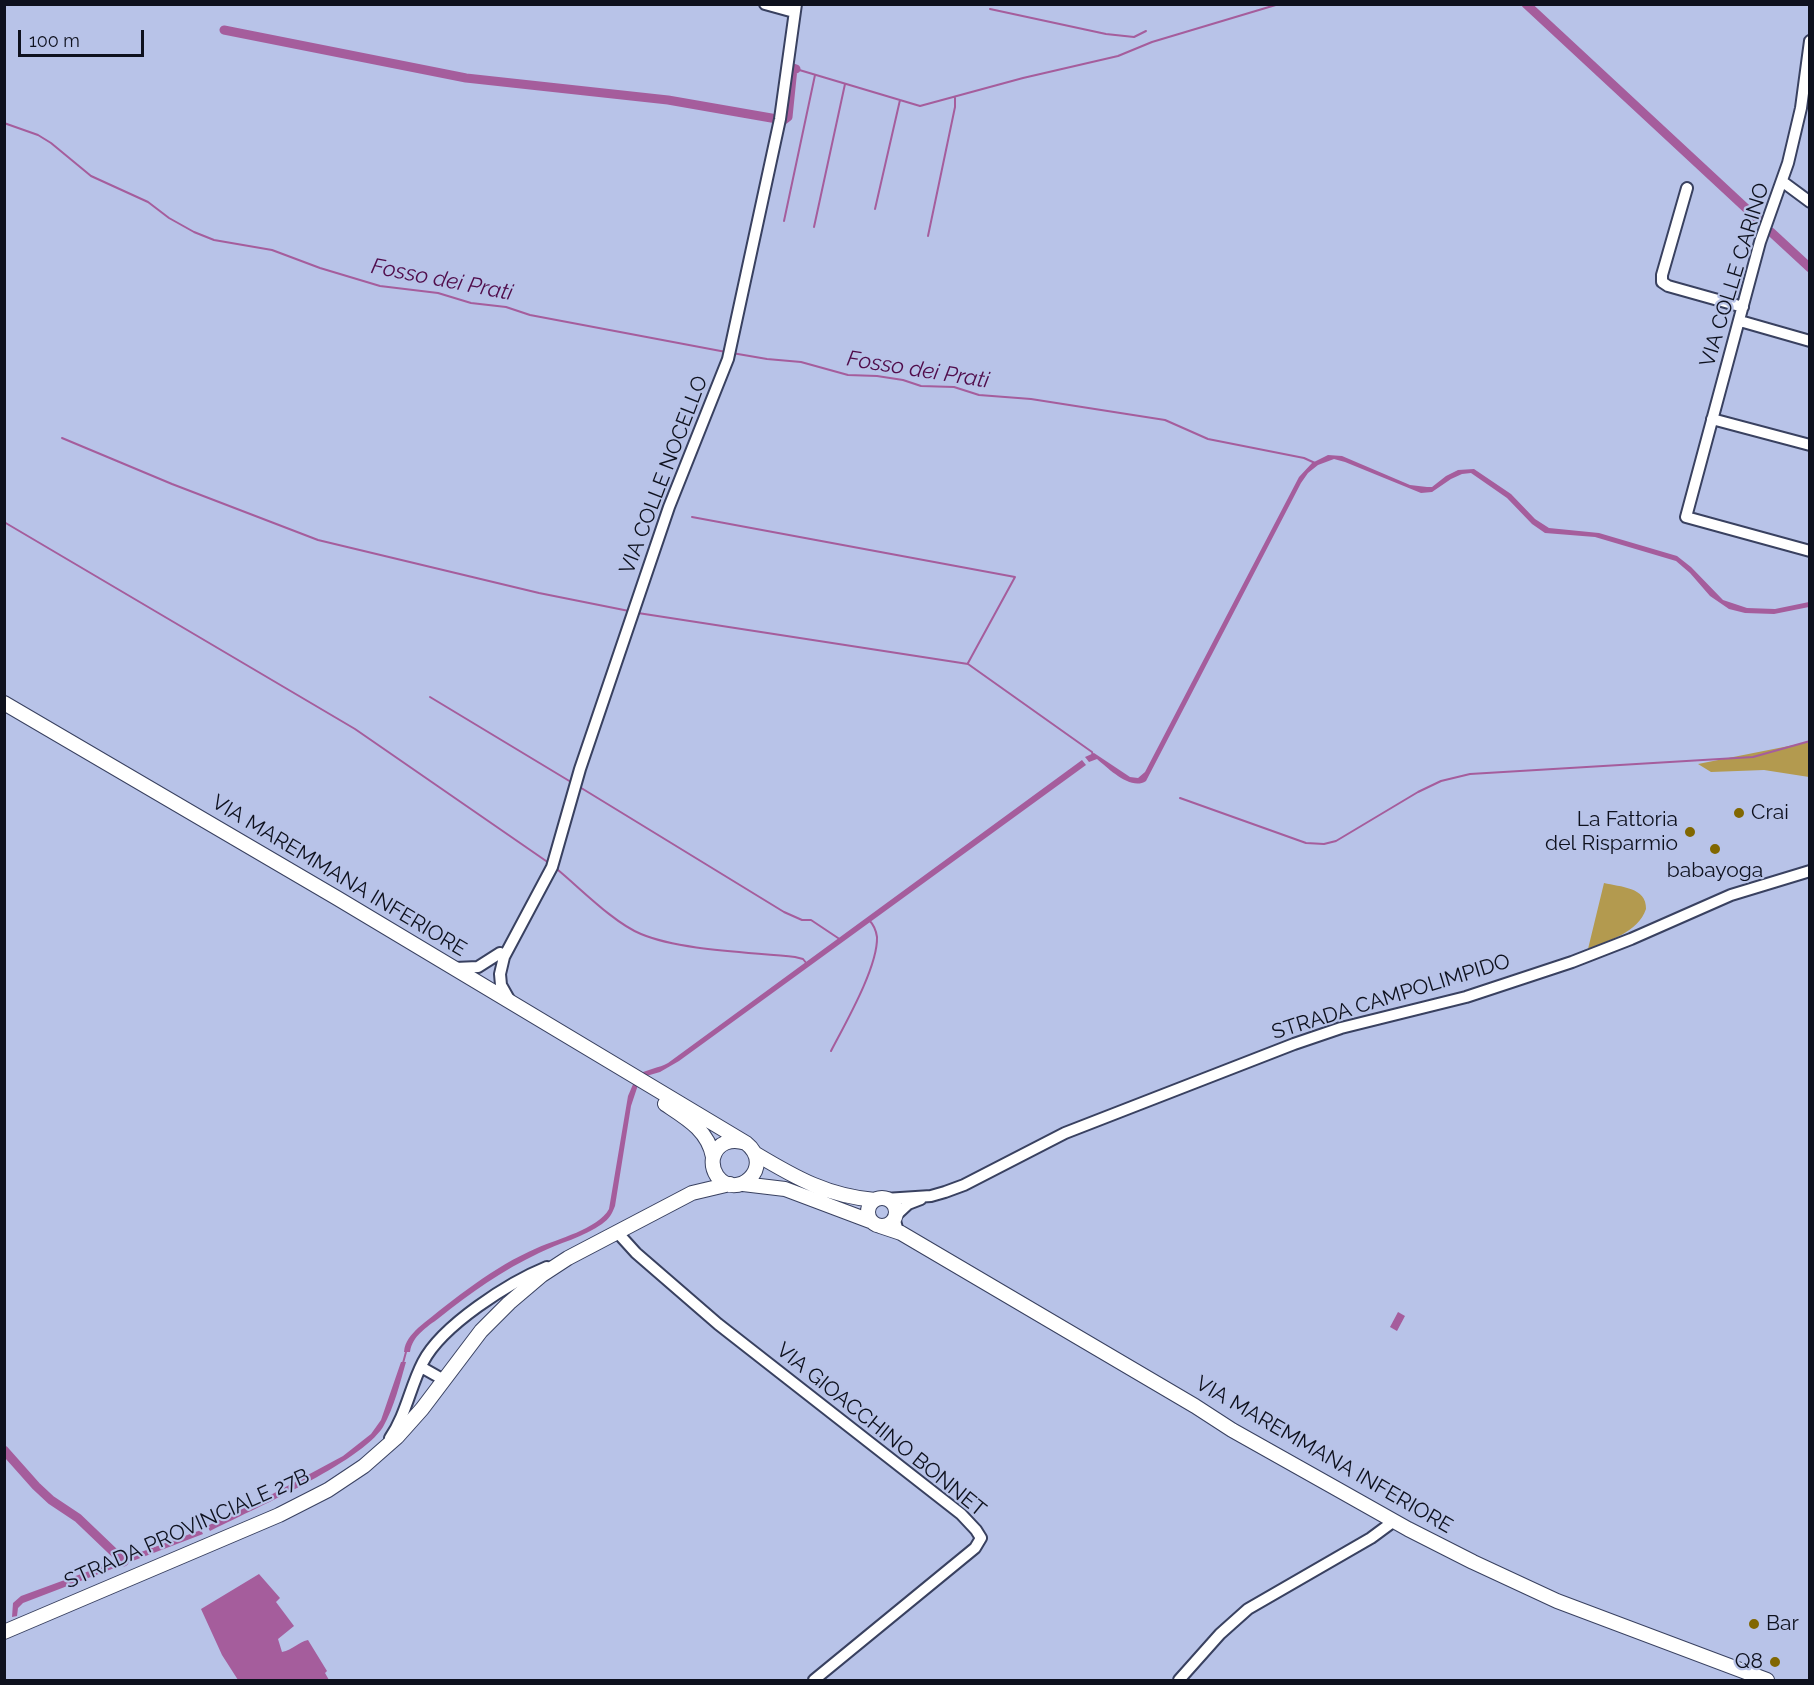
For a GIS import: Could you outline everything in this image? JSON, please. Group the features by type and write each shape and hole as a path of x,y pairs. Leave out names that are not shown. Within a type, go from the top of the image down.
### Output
{"main road":[{"name":"VIA MAREMMANA INFERIORE","path":"4,704 746,1143"},
{"name":"VIA MAREMMANA INFERIORE","path":"650,1086 664,1103 702,1132 710,1144 713,1161"},
{"path":"692,1193 705,1180 716,1150 726,1142 740,1140 756,1154 819,1188 849,1197 880,1200 889,1201 895,1208 894,1218 889,1224 875,1223 868,1212 871,1203 880,1200"},
{"path":"692,1193 749,1180 757,1168 756,1154"},
{"path":"713,1161 718,1178 737,1184"},
{"name":"VIA MAREMMANA INFERIORE","path":"737,1184 785,1189 901,1233 1232,1430 1394,1521 1473,1562 1557,1600 1767,1680"},
{"name":"STRADA PROVINCIALE 27B","path":"5,1631 297,1507 349,1477 380,1454 411,1423 494,1317 542,1275 568,1258 692,1193"}],"street":[{"path":"765,4 795,8"},
{"name":"VIA COLLE NOCELLO","path":"502,955 552,867 580,769 669,507 729,359 780,119 795,8"},
{"name":"VIA COLLE CARINO","path":"1809,41 1801,108 1783,182 1760,242 1686,517 1809,551"},
{"path":"1783,182 1809,202"},
{"path":"1687,188 1662,282 1668,286 1743,307"},
{"path":"1740,321 1809,341"},
{"path":"1712,419 1809,445"},
{"name":"STRADA CAMPOLIMPIDO","path":"880,1200 931,1196 964,1185 1065,1133 1294,1044 1341,1028 1466,997 1549,970 1617,945 1738,892 1809,871"},
{"path":"449,966 475,968 502,955"},
{"path":"482,985 494,976 502,955"},
{"path":"502,955 501,985 512,1003"},
{"path":"901,1233 894,1218 908,1204 931,1196"},
{"name":"VIA GIOACCHINO BONNET","path":"617,1232 636,1253 718,1324 961,1514 981,1538 975,1548 814,1680"},
{"path":"380,1454 400,1422 421,1367 437,1342 471,1313 518,1281 568,1258"},
{"path":"421,1367 444,1380"},
{"path":"1179,1680 1220,1634 1248,1610 1371,1539 1394,1521"}],"shaded area":[{"path":"1328,455 1342,456 1410,485 1427,487 1432,487 1458,470 1474,469 1511,494 1535,519 1549,528 1599,533 1677,556 1723,600 1747,608 1775,609 1809,602 1809,607 1774,614 1745,613 1729,609 1710,596 1676,561 1595,537 1545,533 1532,524 1507,498 1471,473 1451,479 1432,492 1421,493 1334,459 1318,465 1301,483 1146,781 1134,783 1127,781 1097,759 1089,762 1085,757 1094,753 1130,777 1138,778 1145,772 1299,477 1312,463"},
{"path":"1809,742 1809,777 1764,770 1711,772 1698,764"},
{"path":"1082,760 1086,765 679,1061 660,1072 643,1077 639,1074 668,1063"},
{"path":"1604,883 1637,892 1642,896 1646,909 1637,924 1630,930 1588,949"},
{"path":"634,1082 638,1085 631,1106 615,1206 608,1218 587,1233 547,1249 487,1283 425,1328 414,1341 410,1352 404,1352 407,1341 418,1328 475,1284 505,1264 587,1228 604,1216 609,1209 628,1096"},
{"path":"1398,1312 1405,1316 1397,1331 1390,1327"},
{"path":"401,1362 406,1362 394,1404 383,1427 371,1441 303,1485 210,1531 207,1526 343,1456 371,1434 381,1420"},
{"path":"201,1530 203,1534 23,1603 18,1608 17,1616 12,1617 13,1603 21,1596"},
{"path":"259,1574 280,1598 276,1602 294,1626 278,1639 282,1652 308,1640 327,1671 325,1673 329,1680 238,1680 222,1655 201,1609"}],"waterway":[{"path":"796,69 920,106 1023,78 1118,56 1152,42 1279,4"},
{"path":"1526,4 1763,224"},
{"path":"990,9 1106,34 1134,37 1146,31"},
{"path":"224,30 466,78 668,100 777,119"},
{"path":"784,120 788,117 793,68 796,69"},
{"path":"784,221 815,75"},
{"path":"814,227 845,84"},
{"path":"928,236 955,98"},
{"path":"875,209 900,100"},
{"name":"Fosso dei Prati","path":"4,123 38,135 91,176 148,202 169,218 214,240 272,250 320,268 380,286 438,293 471,303 506,307 530,315 726,352"},
{"path":"1771,232 1810,268"},
{"name":"Fosso dei Prati","path":"732,353 801,362 848,375 877,376 903,380 921,386 954,387 979,395 1031,399 1165,420 1208,439 1304,458 1315,463"},
{"path":"62,438 172,484 318,540 539,593 629,611"},
{"path":"692,517 1015,577 968,663"},
{"path":"4,522 355,729 549,863"},
{"path":"638,613 968,664 1092,752 1093,756"},
{"path":"430,697 571,782"},
{"path":"1180,798 1306,843 1324,844 1336,841 1418,792 1441,781 1470,774 1753,757 1810,741"},
{"path":"578,786 784,912 802,920 811,920 841,940"},
{"path":"558,870 609,914 641,934 658,940 696,947 795,957 803,959 807,964"},
{"path":"831,1051 860,995 872,964 877,937 869,920"},
{"path":"403,1363 406,1352"},
{"path":"4,1450 36,1486 51,1500 78,1518 124,1562"}],"place":[{"name":"Crai","path":"1739,813"},
{"name":"La Fattoria del Risparmio","path":"1690,832"},
{"name":"babayoga","path":"1715,849"},
{"name":"Bar","path":"1754,1624"},
{"name":"Q8","path":"1775,1662"}]}
